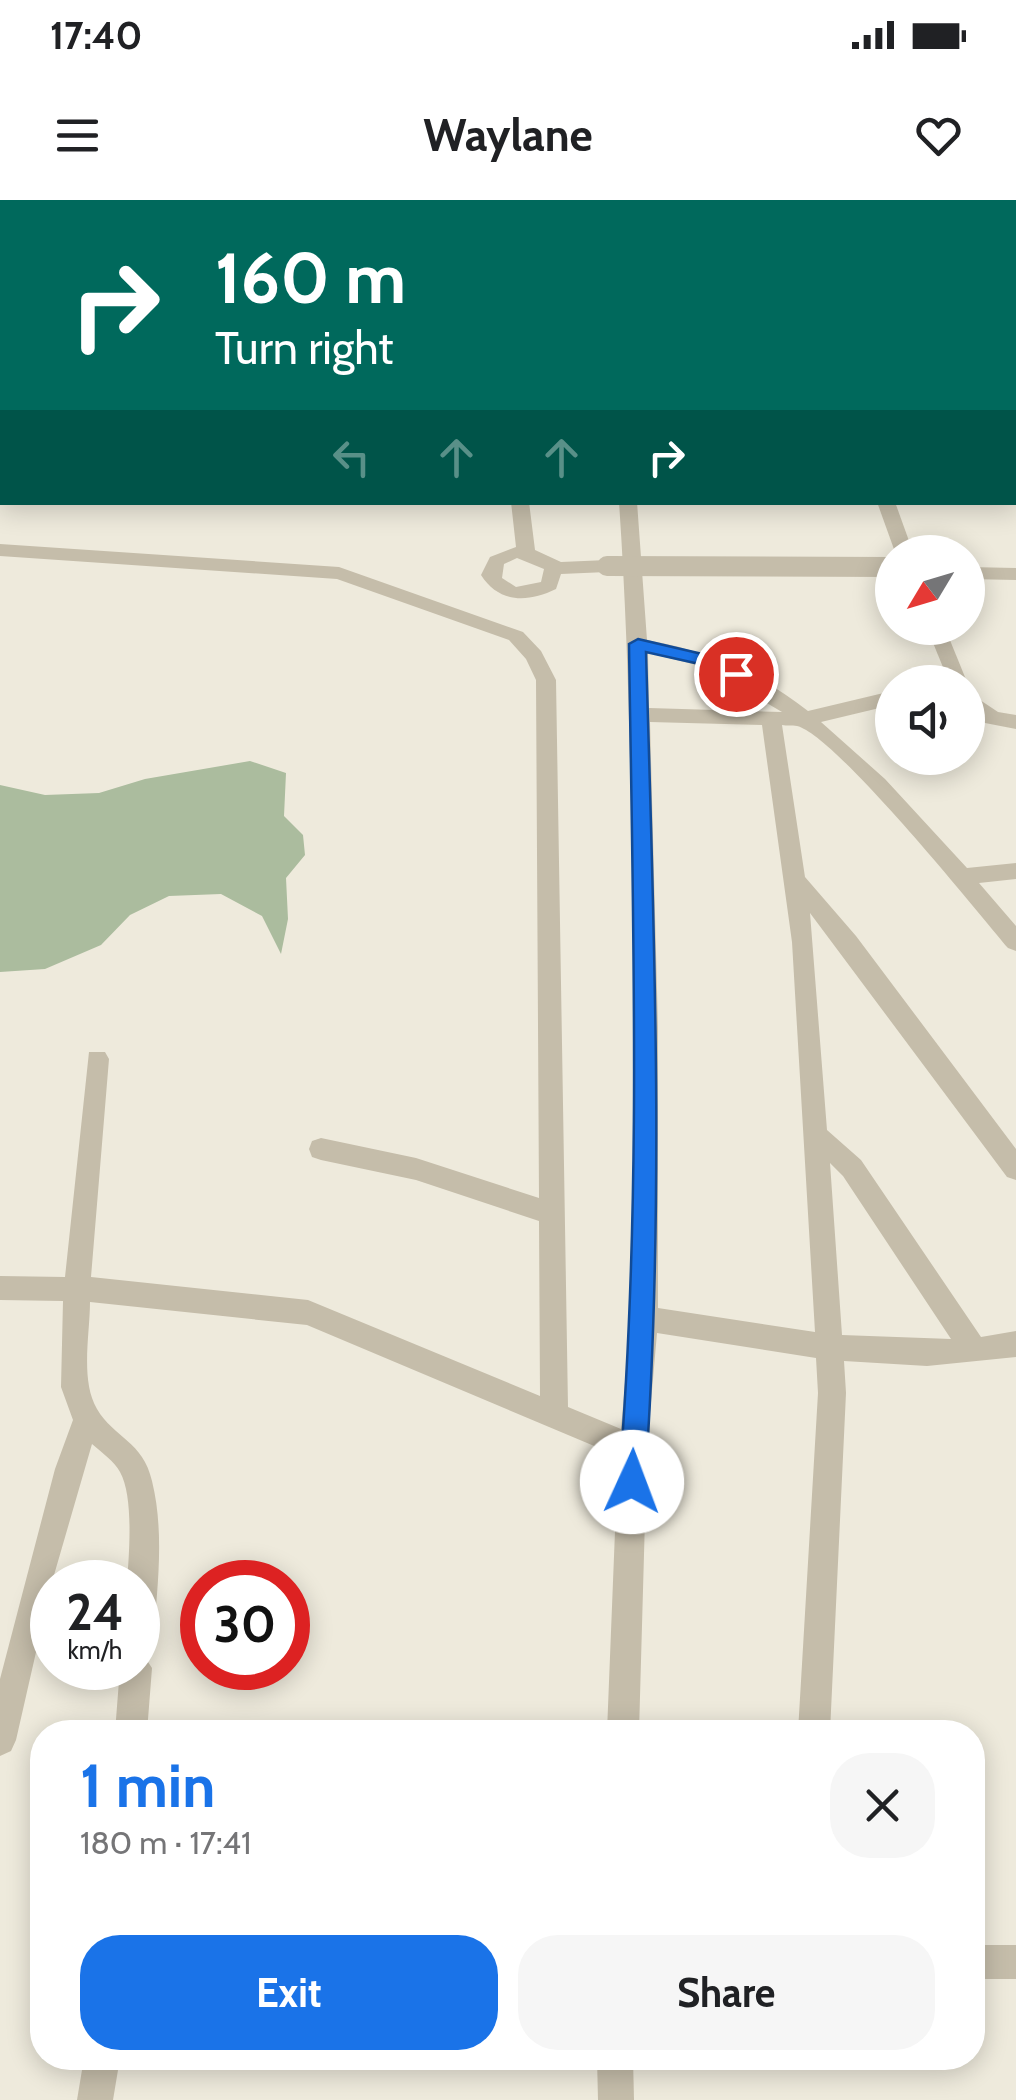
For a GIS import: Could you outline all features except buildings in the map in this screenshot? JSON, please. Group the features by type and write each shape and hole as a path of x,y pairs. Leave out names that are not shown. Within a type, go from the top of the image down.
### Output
{"street":[{"path":"520,505 526,552"},
{"path":"623,1720 632,1448 644,1319 646,1028 638,644 628,505"},
{"path":"887,505 898,535"},
{"path":"0,550 339,572 488,623 516,636 534,656 546,680 554,1416"},
{"path":"553,567 554,576 538,591 510,592 494,582 490,568 504,556 526,552 553,567 875,567"},
{"path":"985,570 1016,571"},
{"path":"488,623 510,592"},
{"path":"638,644 709,661 804,718 866,776 1016,942"},
{"path":"637,715 804,718 875,702"},
{"path":"985,712 992,718 1016,722"},
{"path":"771,718 795,881 832,1393 815,1720"},
{"path":"961,877 1016,871"},
{"path":"795,881 848,942 1016,1169"},
{"path":"96,1059 77,1289 75,1387 86,1420 131,1460 138,1481 143,1560"},
{"path":"816,1135 852,1168 975,1350"},
{"path":"321,1150 416,1169 550,1213"},
{"path":"0,1288 77,1289 232,1301 308,1314 632,1448"},
{"path":"644,1319 910,1354 1016,1344"},
{"path":"0,1740 69,1469 86,1420"},
{"path":"132,1720 134,1690"},
{"path":"985,1962 1016,1962"},
{"path":"95,2100 100,2070"},
{"path":"615,2070 616,2100"}],"green space":[{"path":"250,761 286,773 284,816 303,835 305,855 286,878 288,919 281,954 262,916 221,894 169,896 130,915 101,945 45,969 0,972 0,785 45,795 99,793 145,779"}],"route":[{"path":"632,1482 644,1319 646,1028 638,644 709,661 736,674"}]}
